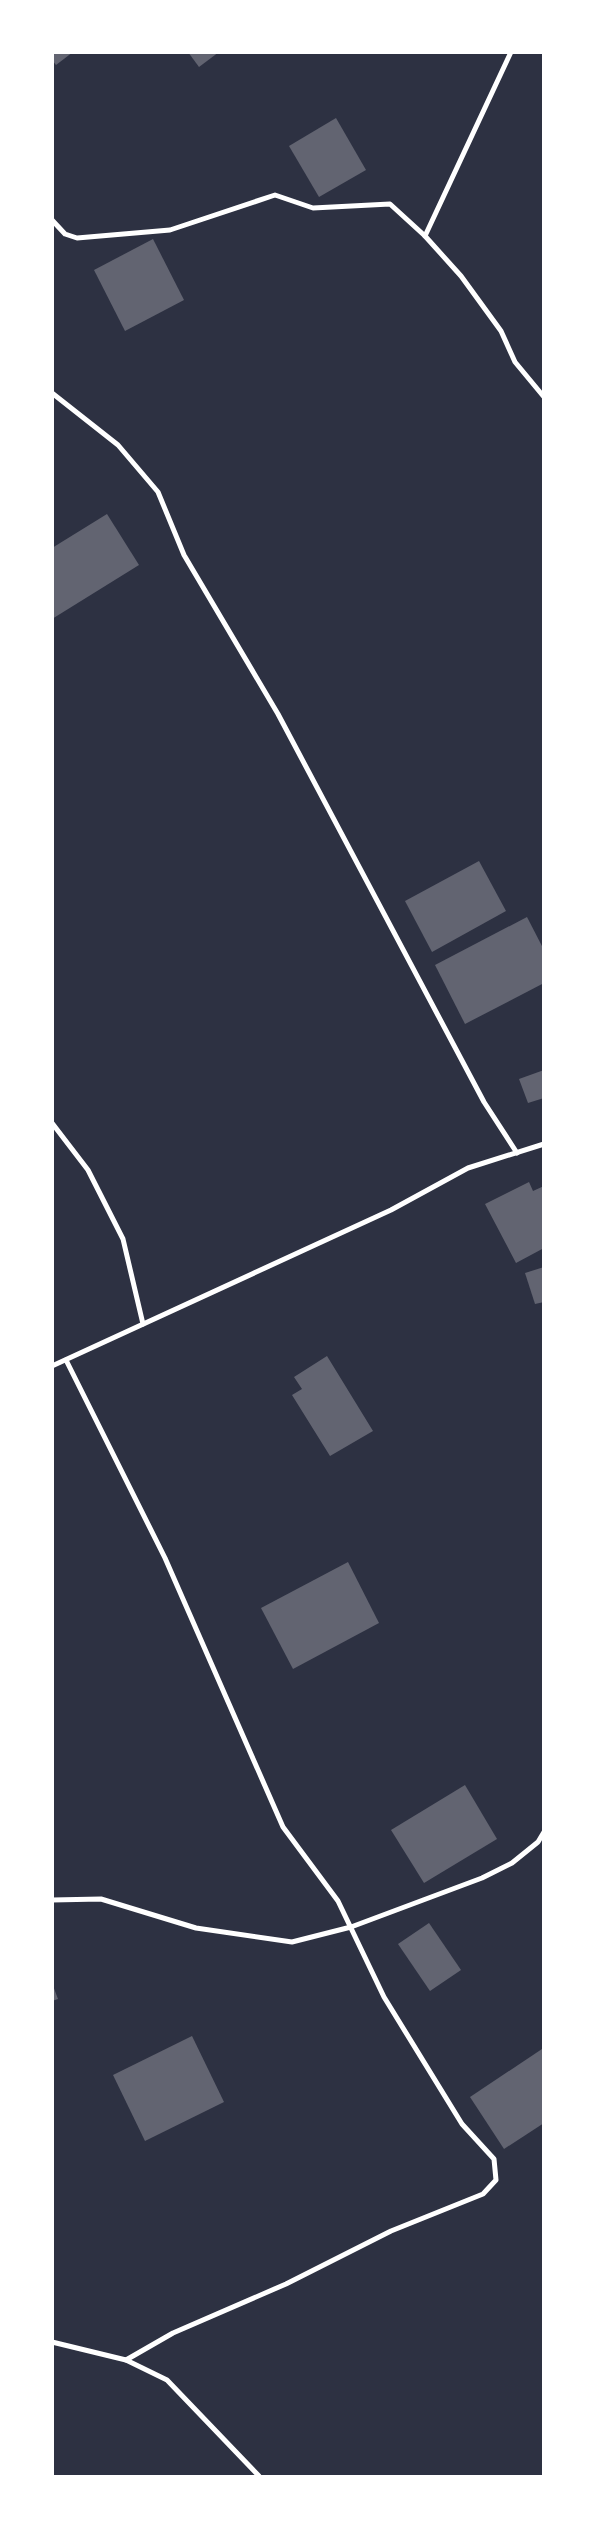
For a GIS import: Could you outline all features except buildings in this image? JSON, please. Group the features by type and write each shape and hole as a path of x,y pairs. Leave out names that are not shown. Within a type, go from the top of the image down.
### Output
{"street":[{"path":"425,236 511,52"},
{"path":"52,220 65,234 77,238 170,230 275,195 313,208 390,204 425,236 461,276 501,331 515,362 544,397"},
{"path":"52,394 118,445 158,492 184,554 278,714 484,1102 517,1153"},
{"path":"52,1123 88,1170 123,1239 143,1324"},
{"path":"52,1366 391,1210 468,1168 544,1144"},
{"path":"66,1360 165,1558 283,1828 338,1901 384,1997 462,2124 494,2159 496,2180 483,2194 391,2230 286,2284 173,2333 126,2360"},
{"path":"52,1900 101,1899 196,1928 292,1942 351,1927 475,1881 505,1867 538,1842 544,1832"},
{"path":"52,2342 126,2360 167,2380 259,2476"}]}
